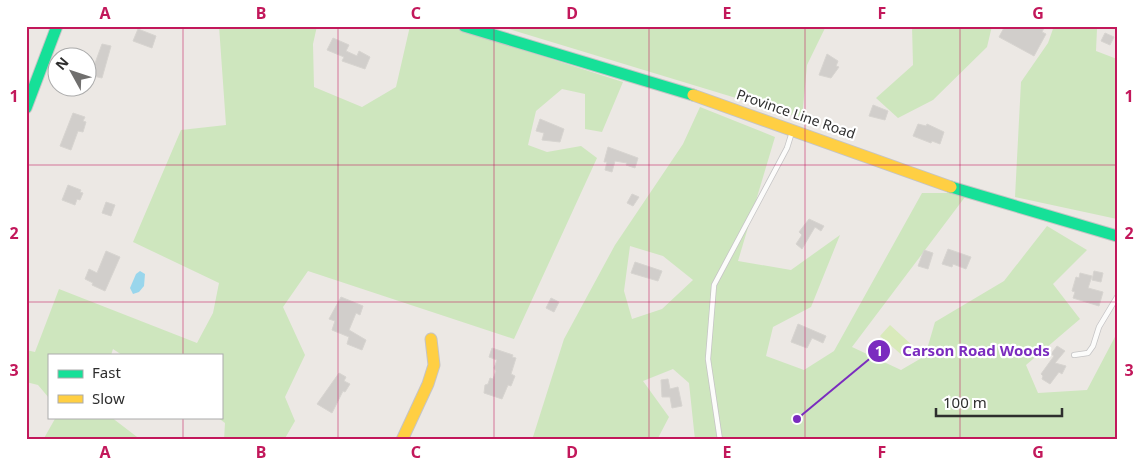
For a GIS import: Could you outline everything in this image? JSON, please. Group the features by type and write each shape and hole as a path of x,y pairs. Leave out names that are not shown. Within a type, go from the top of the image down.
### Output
{"street":[{"path":"26,108 57,26"},
{"name":"Province Line Road","path":"464,26 680,91 793,128 968,193 1117,236"},
{"path":"402,440 428,384 434,365 431,339"}],"lane":[{"path":"720,440 708,359 714,285 787,148 793,128"},
{"path":"1074,355 1088,353 1093,346 1099,327 1117,297"}],"green space":[{"path":"219,26 317,26 313,44 314,87 362,107 396,87 410,26 448,26 623,82 602,132 585,129 585,94 562,89 536,111 528,145 547,152 581,146 597,158 514,339 308,271 283,307 305,355 285,397 295,421 284,440 224,440 225,423 218,418 222,418 222,354 120,354 113,349 111,354 48,354 48,397 38,385 26,382 26,350 35,352 59,289 197,343 213,313 219,283 133,242 181,130 226,125"},
{"path":"499,26 826,26 807,65 802,118"},
{"path":"912,26 992,26 987,47 933,100 898,118 876,98 913,65"},
{"path":"1054,26 1100,26 1097,29 1096,51 1117,59 1117,219 1015,197 1021,82 1048,43"},
{"path":"700,107 775,137 738,261 791,270 840,235 811,307 773,327 766,356 804,370 834,351 922,193 968,193 852,347 901,370 925,356 935,322 1004,281 1047,226 1087,250 1053,284 1080,319 1026,365 1038,393 1087,390 1117,333 1117,440 695,440 689,383 673,369 643,381 669,417 657,440 532,440 564,339 615,245 683,144","holes":["630,246 663,256 693,280 662,309 632,319 624,291"]},
{"path":"890,325 913,346 903,356 880,336"},
{"path":"55,418 112,418 141,440 43,440"}],"water":[{"path":"140,271 145,274 144,286 139,292 133,294 130,288 136,274"}],"building":[{"path":"1005,26 1045,26 1042,32 1046,34 1034,56 999,37"},
{"path":"138,29 156,36 152,48 133,41"},
{"path":"1105,33 1114,37 1110,45 1101,41"},
{"path":"333,38 349,45 346,51 357,56 359,51 370,57 365,69 342,61 344,57 327,50"},
{"path":"102,44 111,46 102,78 98,77 98,55"},
{"path":"827,54 838,61 836,66 839,67 831,78 819,75"},
{"path":"873,105 888,111 885,120 869,116"},
{"path":"73,113 85,117 83,121 86,122 83,132 78,131 71,150 60,146"},
{"path":"540,119 564,129 560,142 542,140 544,133 536,131"},
{"path":"918,124 926,126 927,124 944,132 940,144 932,141 931,143 913,136"},
{"path":"608,147 638,158 635,168 626,165 627,163 615,161 612,172 605,170 607,162 604,162"},
{"path":"68,185 81,190 80,192 83,193 80,200 77,199 75,205 62,200"},
{"path":"632,194 639,197 633,206 627,203"},
{"path":"106,202 115,205 111,216 102,213"},
{"path":"809,219 824,226 821,231 815,227 802,249 796,244 802,235 799,232"},
{"path":"948,249 971,257 966,269 953,264 952,267 942,264"},
{"path":"924,250 933,253 928,269 918,266"},
{"path":"106,251 120,257 105,291 92,285 93,283 85,279 89,269 97,273"},
{"path":"635,262 662,271 658,281 631,273"},
{"path":"1094,271 1103,273 1101,282 1092,280"},
{"path":"1080,273 1092,276 1088,288 1103,292 1099,306 1073,298 1075,292 1072,291 1076,277 1079,278"},
{"path":"341,297 363,306 360,315 356,313 349,330 366,340 362,350 347,344 349,337 332,330 335,321 329,319"},
{"path":"551,298 559,302 554,312 546,308"},
{"path":"798,324 826,336 823,343 812,338 807,348 791,342"},
{"path":"1057,346 1065,351 1055,363 1066,366 1062,374 1059,372 1050,384 1042,379 1043,376 1041,374 1054,356 1051,354"},
{"path":"492,348 513,355 512,357 516,358 511,374 515,376 511,386 508,385 502,399 484,393 485,385 488,384 490,378 493,379 496,371 494,368 497,360 489,357"},
{"path":"339,373 346,377 344,381 350,384 345,392 343,391 332,413 317,404"},
{"path":"668,379 670,389 678,387 682,406 672,408 670,397 662,397 661,380"}],"traffic: fast":[{"path":"26,108 57,26"},
{"path":"464,26 693,95"},
{"path":"951,187 1117,236"}],"traffic: slow":[{"path":"693,95 951,187"},
{"path":"402,440 428,384 434,365 431,339"}],"place":[{"name":"Carson Road Woods","path":"797,419"}]}
